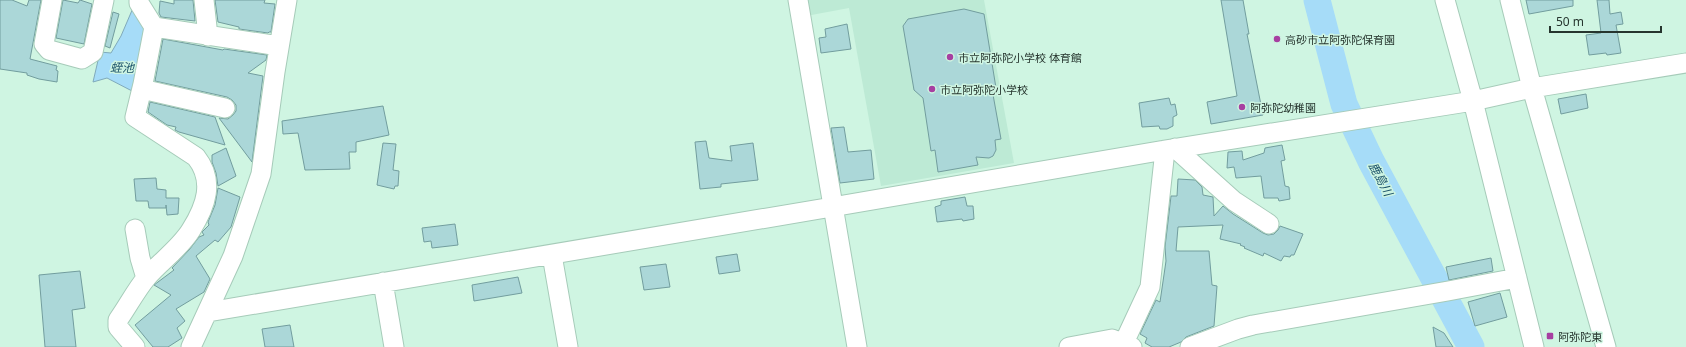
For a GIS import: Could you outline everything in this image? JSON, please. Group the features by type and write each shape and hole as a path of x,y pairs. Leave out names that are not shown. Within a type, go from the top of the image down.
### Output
{"street":[{"path":"52,0 44,44 49,50 82,59 93,52 104,0"},
{"path":"135,347 118,328 118,320 146,278 190,231 202,208 207,191 203,166 196,157 135,117 154,27 139,0"},
{"path":"204,0 208,36"},
{"path":"191,347 233,256 261,174 287,0"},
{"path":"798,0 832,208 857,347"},
{"path":"1445,0 1473,101 1534,347"},
{"path":"1510,0 1532,88 1606,347"},
{"path":"154,27 279,46"},
{"path":"208,312 832,208 1170,149 1473,101 1532,88 1686,63"},
{"path":"143,84 146,90 225,108"},
{"path":"1170,149 1234,201 1269,224"},
{"path":"1070,347 1112,339 1126,346 1150,287 1170,149"},
{"path":"135,229 140,258 146,278"},
{"path":"552,255 568,347"},
{"path":"1190,347 1253,325 1448,292 1517,278"},
{"path":"383,282 394,347"}],"shaded area":[{"name":"市立阿弥陀小学校","path":"804,0 984,0 1014,163 881,186 849,8 806,16"}],"water":[{"name":"蛭池","path":"133,8 144,20 147,37 134,92 107,78 93,82 100,52 111,53 121,36"}],"building":[{"path":"0,0 12,0 27,6 29,0 41,0 30,59 57,66 57,82 39,79 27,75 27,73 0,69"},
{"path":"63,0 78,3 80,0 92,4 84,44 56,38"},
{"path":"174,0 193,0 195,21 161,17 159,13 160,1 174,4"},
{"path":"215,0 265,0 264,3 275,4 271,32 268,33 239,29 239,27 218,22"},
{"path":"1221,0 1243,0 1249,34 1247,34 1263,115 1211,124 1207,102 1237,96"},
{"path":"1526,0 1573,0 1573,6 1529,14"},
{"path":"1597,0 1609,0 1610,14 1621,12 1623,24 1616,25 1621,53 1589,55 1586,35 1601,33"},
{"path":"964,9 984,14 996,88 992,89 1001,139 995,140 996,150 993,156 989,158 976,157 978,165 938,172 935,150 931,151 923,98 914,90 903,26 908,19"},
{"path":"113,12 119,14 110,48 105,46"},
{"path":"847,24 851,49 821,53 819,38 826,37 825,29"},
{"path":"163,39 223,50 267,55 266,60 248,73 263,76 252,162 219,118 228,119 236,111 236,105 232,100 227,97 155,81"},
{"path":"1586,94 1588,108 1561,114 1558,99"},
{"path":"1169,98 1171,105 1175,104 1177,115 1173,117 1173,126 1167,129 1160,129 1159,126 1142,127 1139,103"},
{"path":"150,102 215,117 225,145 175,130 176,127 167,125 148,112"},
{"path":"383,106 389,135 356,142 356,152 349,152 350,169 305,170 298,133 283,134 282,121"},
{"path":"844,127 848,152 871,150 874,179 840,183 831,128"},
{"path":"706,141 709,158 732,161 730,146 753,143 758,180 721,184 721,187 700,189 695,142"},
{"path":"383,143 396,144 393,170 399,171 398,186 395,186 394,189 377,185"},
{"path":"1282,145 1285,160 1281,161 1285,186 1289,187 1290,199 1279,201 1278,198 1264,198 1261,176 1236,178 1234,167 1227,168 1228,152 1242,151 1243,160 1264,153 1265,148"},
{"path":"226,148 236,176 218,186 216,173 212,162 212,155"},
{"path":"156,178 157,189 166,190 166,198 179,198 178,214 167,215 166,205 166,208 149,208 148,201 136,201 134,179"},
{"path":"1178,179 1195,180 1202,187 1203,195 1213,197 1214,216 1223,206 1233,214 1268,235 1274,234 1280,226 1303,234 1294,255 1291,255 1290,257 1284,256 1281,261 1264,253 1263,256 1244,248 1245,247 1240,245 1241,244 1220,239 1223,225 1178,227 1176,251 1209,251 1212,285 1217,286 1214,326 1186,337 1181,342 1169,347 1152,347 1145,343 1147,338 1140,334 1156,300 1160,302 1166,261 1165,247 1171,196 1177,196"},
{"path":"218,188 240,197 231,227 218,242 215,240 196,256 210,279 204,292 176,309 185,321 177,328 182,338 168,347 153,347 135,325 171,295 154,285 174,270 172,268 199,237 204,235 202,232 209,225 208,222 215,205"},
{"path":"965,197 967,206 973,206 974,219 937,222 935,207 941,205 941,201"},
{"path":"455,224 458,245 432,248 431,241 424,242 422,228"},
{"path":"737,254 740,271 719,274 716,257"},
{"path":"1491,258 1493,271 1449,280 1446,267"},
{"path":"666,264 670,287 644,290 640,267"},
{"path":"80,271 85,308 72,310 76,347 45,347 39,275"},
{"path":"518,277 522,293 474,301 472,285"},
{"path":"1500,293 1507,317 1475,326 1468,302"},
{"path":"290,325 294,347 265,347 262,329"},
{"path":"1433,327 1444,333 1453,347 1436,347"}],"waterway":[{"name":"鹿島川","path":"1317,0 1344,104 1371,161 1471,347"}],"place":[{"name":"高砂市立阿弥陀保育園","path":"1277,39"},
{"name":"市立阿弥陀小学校 体育館","path":"950,57"},
{"name":"市立阿弥陀小学校","path":"932,89"},
{"name":"阿弥陀幼稚園","path":"1242,107"},
{"name":"阿弥陀東","path":"1550,336"}]}
